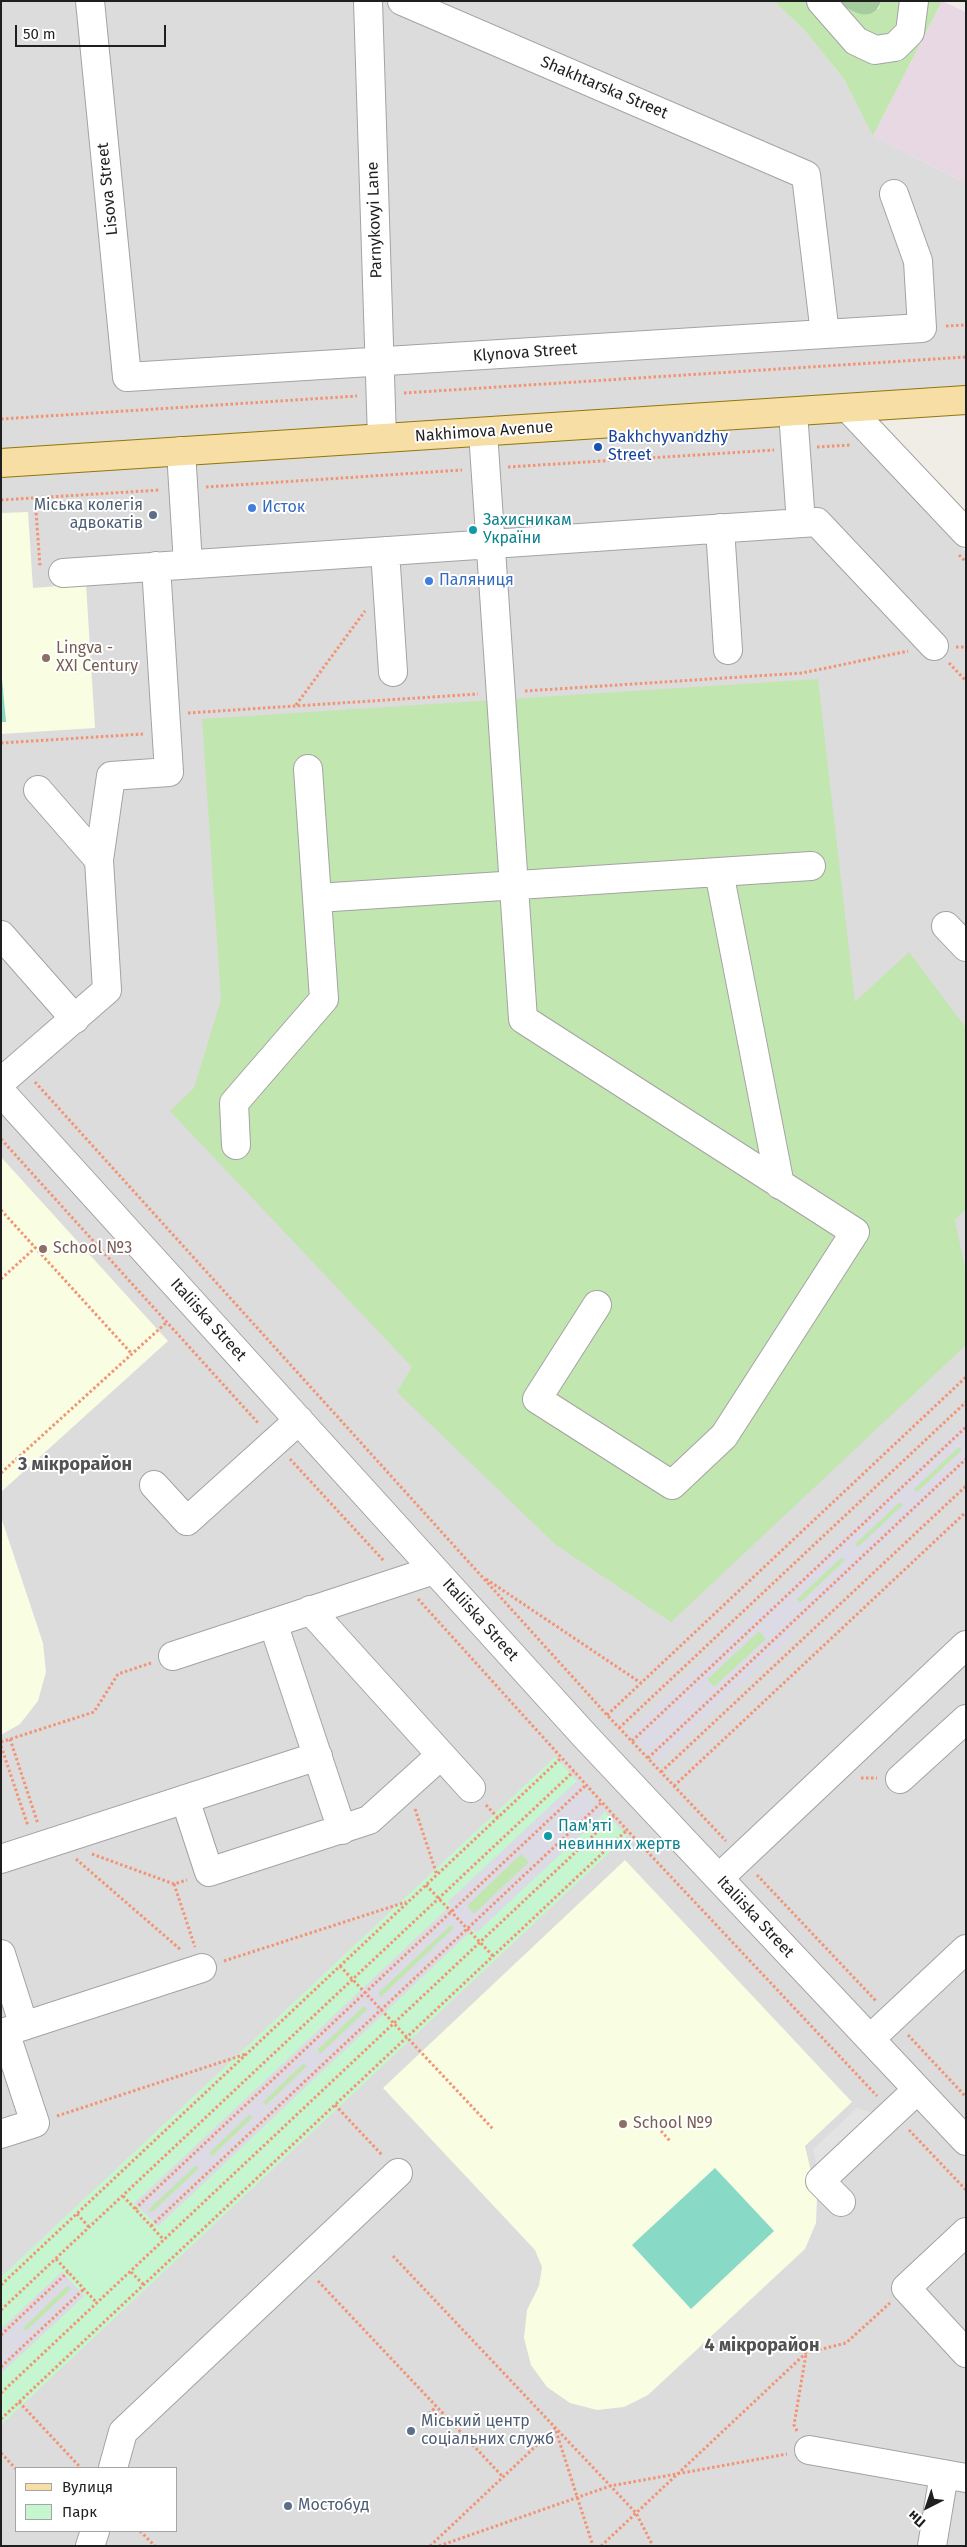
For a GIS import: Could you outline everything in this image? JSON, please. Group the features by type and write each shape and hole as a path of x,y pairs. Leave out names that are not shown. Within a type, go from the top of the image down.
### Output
{"main road":[{"name":"Nakhimova Avenue","path":"1,463 966,400"}],"street":[{"name":"Lisova Street","path":"90,1 127,377"},
{"name":"Parnykovyi Lane","path":"368,1 382,438"},
{"name":"Shakhtarska Street","path":"402,1 806,175 825,334"},
{"path":"821,1 856,41 874,50 895,47 910,32 914,1"},
{"name":"Klynova Street","path":"127,377 922,328 918,261 894,194"},
{"path":"848,408 966,533"},
{"path":"793,412 801,523"},
{"path":"483,432 523,1019 855,1232 724,1436 672,1485 537,1399 597,1305"},
{"path":"181,451 188,564"},
{"path":"51,573 817,522 934,646"},
{"path":"720,528 728,650"},
{"path":"385,551 393,672"},
{"path":"11,1074 107,990 99,860 112,776 169,772 156,566"},
{"path":"236,1146 234,1103 324,1000 308,769"},
{"path":"38,790 99,860"},
{"path":"317,898 811,866"},
{"path":"719,872 780,1185"},
{"path":"946,926 966,947"},
{"path":"1,935 75,1019"},
{"name":"Italiiska Street","path":"1,1092 585,1736 917,2090 963,2132"},
{"path":"154,1485 187,1521 299,1420"},
{"path":"173,1656 434,1570"},
{"path":"310,1610 471,1788"},
{"path":"273,1622 342,1830"},
{"path":"719,1878 966,1645"},
{"path":"900,1779 966,1720"},
{"path":"185,1799 209,1872 370,1820 441,1755"},
{"path":"1,1859 318,1756"},
{"path":"870,2039 966,1949"},
{"path":"1,1954 24,2026"},
{"path":"1,2134 35,2123 5,2032 202,1968"},
{"path":"841,2202 820,2181 917,2090"},
{"path":"113,2467 124,2432 398,2173"},
{"path":"966,2232 906,2288 966,2353"},
{"path":"810,2450 955,2476 932,2546"},
{"path":"90,2546 95,2532"}],"path":[{"path":"1,419 966,357"},
{"path":"1,500 856,445"},
{"path":"35,498 51,573"},
{"path":"296,705 387,580"},
{"path":"802,673 934,646"},
{"path":"960,675 966,681"},
{"path":"1,743 167,732"},
{"path":"11,1074 481,1576 632,1742 966,2097"},
{"path":"1,1210 132,1354"},
{"path":"1,1279 36,1248"},
{"path":"1,1473 167,1322"},
{"path":"607,1715 966,1377"},
{"path":"619,1728 966,1402"},
{"path":"632,1742 966,1428"},
{"path":"648,1758 966,1459"},
{"path":"661,1772 966,1486"},
{"path":"674,1786 966,1512"},
{"path":"481,1576 641,1683"},
{"path":"1,1742 94,1712 118,1674 173,1656"},
{"path":"10,1739 45,1845"},
{"path":"1,1746 45,1845 202,1968"},
{"path":"1,2285 562,1758 627,1830 966,2190"},
{"path":"1,2310 574,1771"},
{"path":"826,1776 900,1779"},
{"path":"135,2209 586,1785"},
{"path":"407,1786 437,1875"},
{"path":"151,2226 602,1802"},
{"path":"1,2393 614,1816"},
{"path":"1,2419 627,1830"},
{"path":"45,1845 174,1884 202,1968"},
{"path":"426,1885 493,1956"},
{"path":"202,1968 409,1901"},
{"path":"340,1966 493,2129"},
{"path":"35,2123 248,2053"},
{"path":"335,2105 398,2173"},
{"path":"661,2131 670,2141"},
{"path":"123,2196 164,2240"},
{"path":"76,2214 89,2228"},
{"path":"394,2256 636,2513 653,2546"},
{"path":"56,2259 97,2303"},
{"path":"302,2264 503,2477"},
{"path":"1,2335 68,2272"},
{"path":"131,2272 144,2285"},
{"path":"601,2546 806,2353 846,2342 906,2288"},
{"path":"1,2367 84,2289"},
{"path":"794,2425 806,2353"},
{"path":"19,2402 81,2467"},
{"path":"425,2417 436,2407"},
{"path":"430,2546 555,2428"},
{"path":"555,2428 593,2546"},
{"path":"439,2546 610,2486 810,2450"},
{"path":"1,2453 15,2468"},
{"path":"141,2532 155,2546"}],"shaded area":[{"path":"1,1 774,1 805,31 844,79 873,136 966,183 966,389 1,452"},
{"path":"942,1 966,12 966,183 873,136"},
{"path":"840,420 966,552 966,2127 590,1727 1,1079 1,474"},
{"name":"Lingva - XXI Century","path":"28,512 33,588 86,584 95,728 1,734 1,513"},
{"path":"1,1105 966,2154 966,2546 1,2546"},
{"name":"School №3","path":"1,1157 168,1341 1,1492"},
{"path":"966,1421 966,1466 791,1630 794,1634 658,1762 629,1732 766,1603 769,1606","holes":["959,1447 962,1450 917,1492 914,1489","900,1502 903,1505 858,1547 855,1544","842,1557 845,1561 800,1603 797,1599","759,1631 766,1639 714,1687 707,1679"]},
{"path":"1,1517 43,1643 46,1672 38,1701 20,1724 1,1735"},
{"path":"577,1781 605,1812 477,1932 473,1929 158,2226 135,2203 451,1906 448,1902","holes":["521,1854 529,1862 474,1914 467,1905","450,1925 454,1928 381,1997 378,1993","364,2006 368,2009 320,2054 317,2050","303,2063 307,2067 266,2105 263,2101","249,2114 253,2118 212,2156 209,2152","196,2165 199,2169 152,2213 148,2210"]},
{"name":"School №9","path":"625,1860 852,2102 805,2146 817,2197 816,2223 805,2249 648,2395 624,2407 597,2410 570,2403 547,2387 531,2365 524,2338 527,2310 539,2286 542,2267 535,2250 383,2088"},
{"path":"857,2108 888,2117 820,2181 813,2149"},
{"path":"62,2272 84,2296 1,2373 1,2354 13,2344 9,2340 1,2348 1,2329","holes":["68,2285 71,2289 26,2331 23,2327"]}],"green space":[{"path":"774,1 838,1 879,9 881,1 942,1 873,136 844,79 805,31"},
{"path":"838,1 881,1 873,12 862,14 849,9"},
{"path":"1,668 6,722 1,722"},
{"path":"818,679 855,1002 909,952 966,1028 966,1209 955,1220 966,1273 966,1345 671,1622 556,1545 397,1392 412,1367 170,1111 194,1088 221,1000 202,719"},
{"path":"959,1446 962,1450 917,1493 913,1489"},
{"path":"900,1501 904,1505 858,1548 855,1544"},
{"path":"842,1557 845,1560 800,1603 796,1599"},
{"path":"759,1631 766,1639 714,1687 707,1680"},
{"path":"555,1757 577,1781 448,1902 451,1905 135,2203 158,2226 473,1929 477,1932 605,1812 627,1836 1,2425 1,2373 84,2296 62,2272 1,2329 1,2277"},
{"path":"521,1854 529,1862 474,1914 467,1906"},
{"path":"451,1925 454,1928 381,1997 378,1993"},
{"path":"364,2006 368,2009 320,2054 317,2050"},
{"path":"304,2063 307,2066 266,2105 263,2102"},
{"path":"250,2114 253,2117 212,2156 209,2153"},
{"path":"196,2165 199,2168 151,2213 148,2209"},
{"path":"715,2168 774,2231 691,2309 632,2245"},
{"path":"68,2285 71,2289 26,2331 23,2328"}],"place":[{"name":"Bakhchyvandzhy Street","path":"598,447"},
{"name":"Исток","path":"252,508"},
{"name":"Міська колегія адвокатів","path":"153,515"},
{"name":"Захисникам України","path":"473,530"},
{"name":"Паляниця","path":"429,581"},
{"name":"Lingva - XXI Century","path":"46,658"},
{"name":"School №3","path":"43,1249"},
{"name":"Пам'яті невинних жертв","path":"548,1836"},
{"name":"School №9","path":"623,2124"},
{"name":"Міський центр соціальних служб","path":"411,2431"},
{"name":"Мостобуд","path":"288,2506"}],"district":[{"name":"3 мікрорайон","path":"75,1465"},
{"name":"4 мікрорайон","path":"762,2346"}]}
